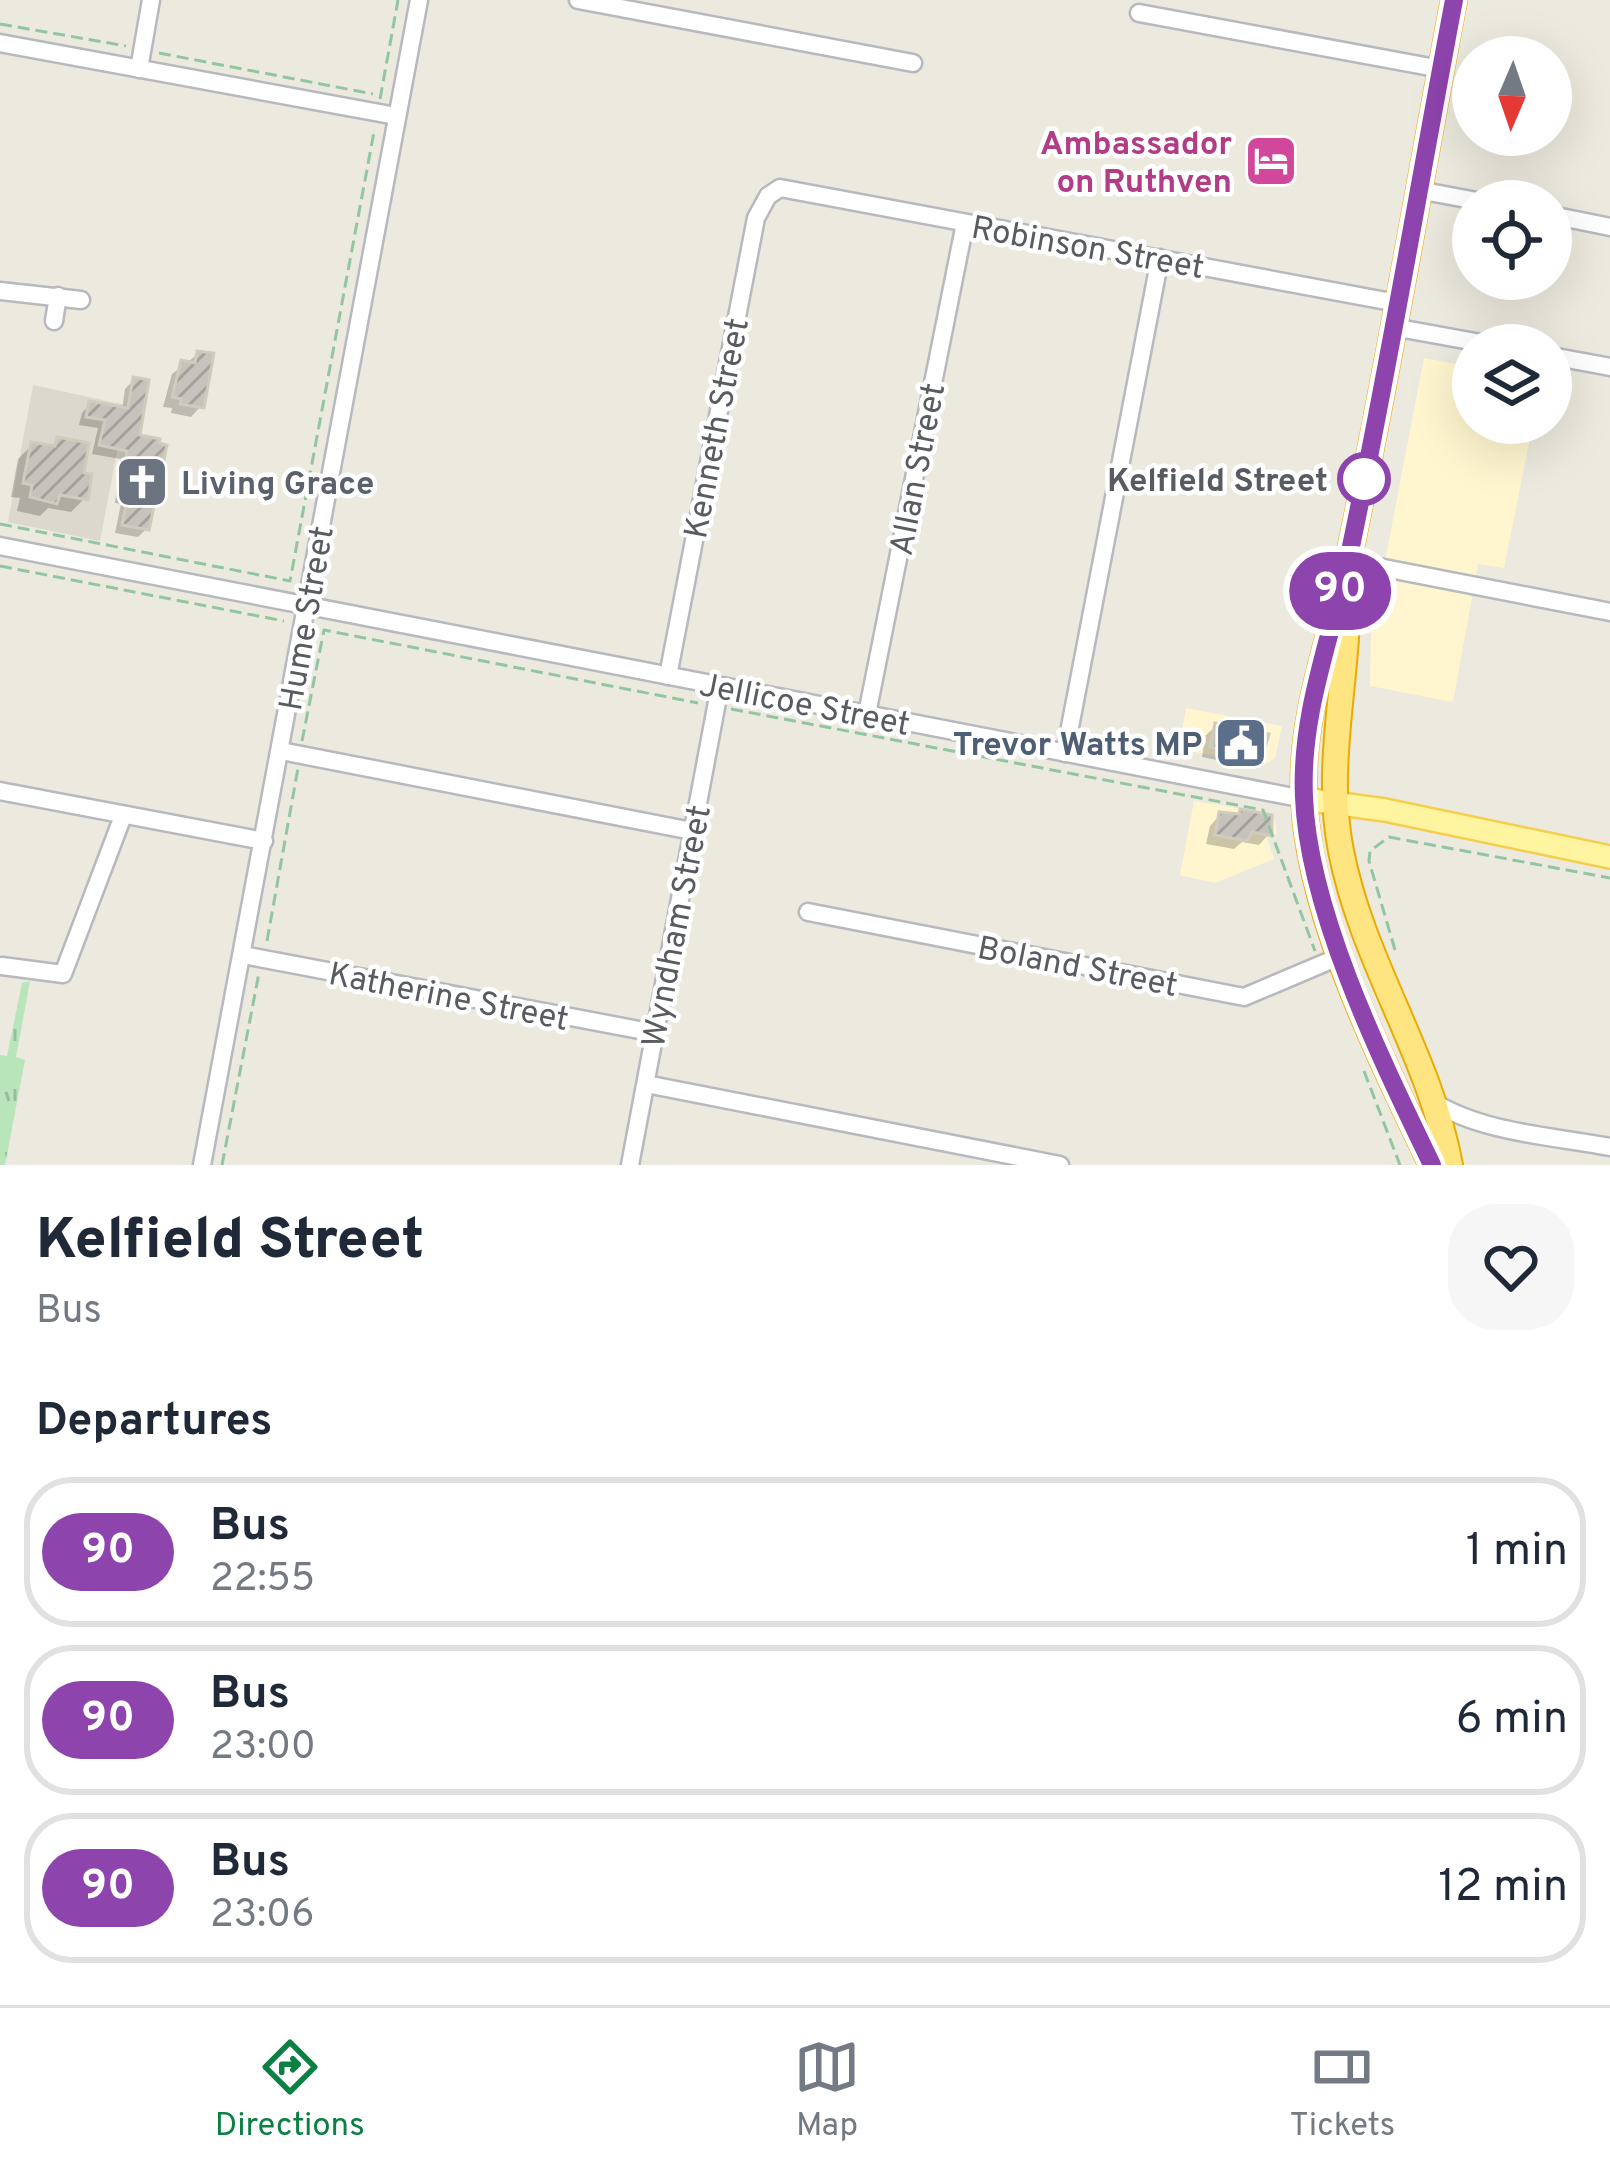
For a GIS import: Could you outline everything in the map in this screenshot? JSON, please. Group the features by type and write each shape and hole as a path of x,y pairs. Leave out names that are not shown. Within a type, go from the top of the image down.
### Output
{"highway":[{"path":"1432,1165 1341,956 1313,873 1304,799 1305,740 1348,561 1454,0"},
{"path":"1348,561 1348,641 1336,760 1339,844 1350,890 1431,1100 1450,1165"}],"main road":[{"name":"Jellicoe Street","path":"1304,799 1385,810 1610,857"}],"street":[{"path":"139,69 151,0"},
{"name":"Hume Street","path":"202,1165 264,841 290,753 308,606 385,108 418,0"},
{"path":"578,0 913,62"},
{"path":"1139,13 1441,69"},
{"path":"0,44 385,108"},
{"name":"Robinson Street","path":"780,188 1160,258 1452,333"},
{"name":"Kenneth Street","path":"668,676 756,218 768,196 780,188"},
{"path":"1418,190 1452,196"},
{"path":"1572,219 1610,227"},
{"name":"Allan Street","path":"867,715 965,224"},
{"path":"1065,753 1160,258"},
{"path":"0,291 81,300"},
{"path":"54,321 58,296"},
{"path":"1572,360 1610,367"},
{"name":"Jellicoe Street","path":"0,546 1304,799"},
{"path":"1348,561 1610,612"},
{"name":"Wyndham Street","path":"630,1165 720,686"},
{"path":"290,753 692,831"},
{"path":"0,791 264,841"},
{"path":"2,966 63,974 123,815"},
{"name":"Boland Street","path":"808,911 1244,997 1341,956"},
{"name":"Katherine Street","path":"243,956 655,1034"},
{"path":"646,1084 1060,1165"},
{"path":"1431,1100 1454,1114 1487,1124 1610,1147"}],"path":[{"path":"0,524 290,581 385,108 398,0"},
{"path":"0,23 142,49 385,108"},
{"path":"0,566 284,621"},
{"path":"222,1165 262,959 290,753 324,630 1263,810"},
{"path":"1378,842 1389,837 1406,839 1610,878"},
{"path":"1277,848 1292,846"}],"shaded area":[{"path":"1424,358 1452,363 1452,444 1529,444 1504,568 1478,564 1453,702 1370,686 1371,634"},
{"path":"33,385 126,405 100,541 8,522"},
{"path":"1186,708 1282,726 1275,758 1264,765 1179,749"},
{"path":"1194,801 1273,814 1277,834 1267,838 1274,859 1215,883 1180,875"}],"green space":[{"path":"30,981 16,1057 25,1060 5,1165 0,1165 0,1055 7,1056 22,983"}],"building":[{"path":"197,351 214,353 204,408 180,404 181,399 172,397 181,360 195,363"},
{"path":"133,377 149,380 140,435 167,445 149,530 122,525 128,496 122,495 127,451 99,445 105,420 86,417 89,401 128,408"},
{"path":"57,437 89,443 84,473 92,474 88,500 60,495 57,504 30,497 32,485 23,483 31,442 55,446"},
{"path":"1215,723 1269,734 1264,751 1260,757 1210,747"},
{"path":"1240,809 1272,815 1272,836 1252,832 1247,841 1215,835 1219,812 1239,814"}],"bus line":[{"name":"90","path":"1432,1165 1341,956 1313,873 1304,799 1305,740 1348,561 1454,0"}],"place":[{"name":"Ambassador on Ruthven","path":"1271,161"},
{"name":"Kelfield Street","path":"1364,479"},
{"name":"Living Grace","path":"142,482"},
{"name":"Trevor Watts MP","path":"1241,743"}]}
